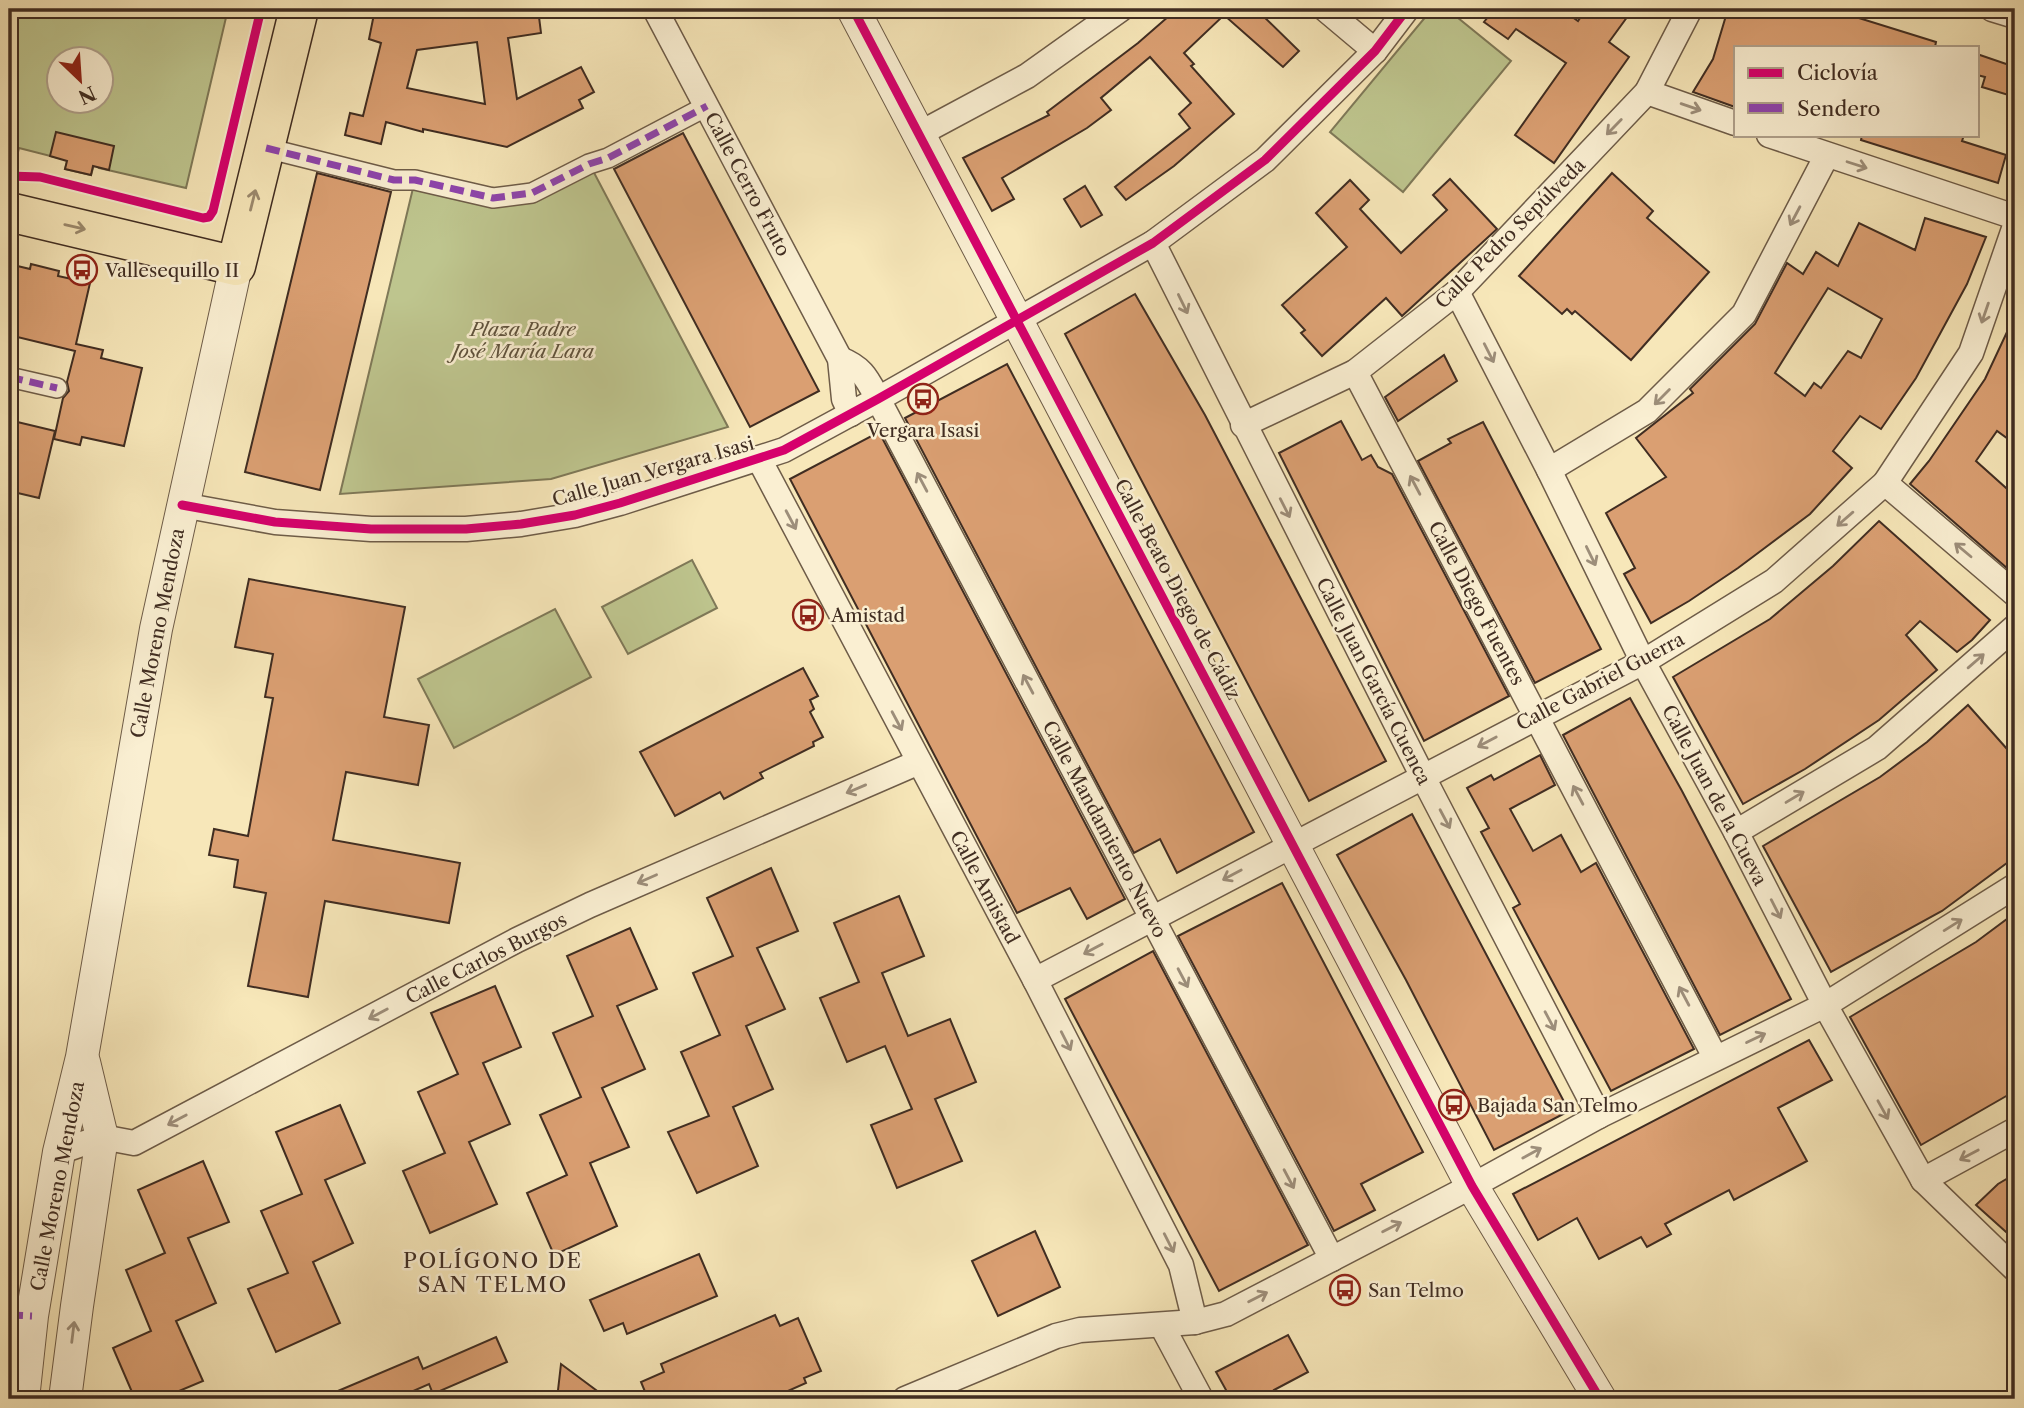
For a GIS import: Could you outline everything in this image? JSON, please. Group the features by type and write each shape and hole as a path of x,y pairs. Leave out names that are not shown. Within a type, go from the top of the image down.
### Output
{"main road":[{"name":"Calle Moreno Mendoza","path":"236,266 299,9"},
{"path":"9,212 236,266"}],"street":[{"name":"Calle Cerro Fruto","path":"655,9 840,359 844,399 851,414"},
{"name":"Calle Beato Diego de Cádiz","path":"853,9 1472,1186 1600,1399"},
{"path":"919,134 1027,76 1121,9"},
{"path":"1325,9 1375,51"},
{"name":"Calle Juan Vergara Isasi","path":"182,505 304,525 415,531 521,524 575,515 665,490 784,450 878,400 1153,243 1265,160 1375,51 1407,9"},
{"name":"Calle Pedro Sepúlveda","path":"1243,425 1355,372 1457,292 1647,92 1690,9"},
{"path":"1992,9 2015,16"},
{"path":"1647,92 1734,123"},
{"path":"266,148 394,180 415,180 493,198 532,193 589,164 608,158 706,106"},
{"path":"1772,136 2015,217"},
{"path":"1549,470 1647,411 1744,314 1827,155"},
{"name":"Calle Gabriel Guerra","path":"1035,980 1292,843 1643,662 1774,581 1885,483 1972,353 2015,226"},
{"name":"Calle Juan García Cuenca","path":"1153,243 1423,777 1600,1116"},
{"name":"Calle Moreno Mendoza","path":"23,1399 20,1316 82,1057 156,629 236,266"},
{"name":"Calle Juan de la Cueva","path":"1457,292 1549,470 1643,662 1737,832 1825,1004 1923,1180 2015,1269"},
{"name":"Calle Cerro Fruto","path":"840,359 855,365 866,377 878,400"},
{"name":"Calle Diego Fuentes","path":"1355,372 1715,1057"},
{"path":"9,377 57,388"},
{"name":"Calle Mandamiento Nuevo","path":"878,400 1332,1259"},
{"name":"Calle Amistad","path":"759,459 1035,980 1181,1265 1195,1322"},
{"path":"1885,483 2015,594"},
{"path":"1737,832 1877,748 2015,627"},
{"name":"Calle Carlos Burgos","path":"59,1152 103,1137 134,1143 578,910 919,762"},
{"path":"905,1399 1056,1336 1080,1330 1195,1322 1226,1314 1600,1116 1825,1004 2015,886"},
{"name":"Calle Moreno Mendoza","path":"65,1399 76,1306 103,1137 82,1057"},
{"path":"1923,1180 2015,1130"},
{"path":"1163,1326 1201,1399"}],"green space":[{"path":"9,9 228,9 186,188 99,168 101,162 95,161 91,175 65,169 69,154 62,159 19,148 14,168 9,166"},
{"path":"1432,9 1447,9 1511,61 1403,192 1330,132"},
{"name":"Plaza Padre José María Lara","path":"591,167 728,427 551,479 340,494 414,184 494,203"},
{"path":"692,560 717,608 628,654 602,607"},
{"path":"555,609 591,677 454,748 418,679"}],"building":[{"path":"375,9 538,9 541,33 508,38 517,99 581,67 594,92 579,100 583,108 507,147 423,129 423,132 386,122 381,144 345,135 350,113 363,116 381,43 369,39","holes":["477,42 485,104 407,88 417,50"]},
{"path":"1177,9 1256,9 1299,51 1283,67 1224,15 1184,53 1194,64 1191,66 1234,114 1174,166 1126,200 1115,187 1190,128 1179,114 1191,103 1150,57 1101,98 1111,110 1087,128 1002,178 1014,199 992,211 963,158 1049,115 1047,112 1138,43"},
{"path":"1487,9 1561,9 1578,21 1586,9 1633,9 1609,42 1629,57 1554,163 1515,135 1566,63 1516,29 1508,39 1484,22 1492,12"},
{"path":"1728,9 1830,9 1936,42 1935,46 1734,46 1734,107 1693,92 1713,59"},
{"path":"1979,55 2015,67 2015,97 1982,87 1985,77 1979,76"},
{"path":"56,132 114,146 109,170 93,166 91,175 65,169 67,161 50,156"},
{"path":"683,133 819,391 750,427 614,169"},
{"path":"1862,136 1964,136 1962,141 2006,155 1998,183 1861,140"},
{"path":"317,173 391,192 320,490 245,472"},
{"path":"1612,173 1653,211 1647,218 1709,272 1631,360 1575,311 1572,314 1567,309 1562,314 1519,276"},
{"path":"1450,179 1497,229 1402,316 1386,298 1322,356 1301,333 1305,330 1282,305 1347,247 1316,213 1350,180 1369,200 1360,209 1401,253 1447,210 1433,195"},
{"path":"1085,186 1102,215 1081,227 1064,199"},
{"path":"1925,218 1986,237 1967,284 1916,378 1881,429 1860,416 1833,451 1852,468 1810,514 1738,568 1651,623 1624,574 1635,568 1606,513 1666,477 1636,438 1693,393 1690,389 1755,324 1787,263 1803,274 1816,252 1838,266 1859,223 1915,250","holes":["1828,288 1882,319 1861,358 1848,351 1821,388 1814,383 1805,396 1775,373"]},
{"path":"9,264 30,269 31,264 59,271 58,276 90,283 76,344 103,350 101,358 142,368 124,446 82,437 80,445 54,439 63,398 69,391 67,382 75,351 9,335"},
{"path":"1135,294 1205,415 1386,761 1309,801 1065,334"},
{"path":"2015,315 2015,444 1997,431 1976,461 2015,496 2015,575 1910,484 1985,379"},
{"path":"1444,355 1457,381 1398,421 1385,397"},
{"path":"1007,364 1254,832 1177,873 1160,839 1134,853 905,418"},
{"path":"9,420 55,431 39,498 9,491"},
{"path":"1341,421 1362,460 1371,455 1378,467 1392,474 1509,696 1424,741 1279,453"},
{"path":"1483,422 1601,649 1535,683 1418,461 1451,443 1448,439"},
{"path":"879,432 1125,899 1087,919 1070,888 1017,913 790,479"},
{"path":"1879,521 1990,620 1957,652 1920,621 1906,635 1937,670 1879,720 1805,769 1743,804 1673,677 1770,619 1833,566"},
{"path":"249,579 405,607 384,717 429,725 418,785 346,772 333,840 460,863 449,923 325,901 308,997 248,986 266,893 234,887 238,860 209,855 214,829 248,836 273,698 265,697 273,654 235,647"},
{"path":"803,668 818,696 810,700 814,709 810,712 823,737 813,742 814,746 760,773 763,778 724,799 720,792 675,816 640,752"},
{"path":"1630,698 1791,999 1720,1035 1563,735"},
{"path":"1968,705 2015,758 2015,857 1942,911 1831,972 1763,846 1880,777 1927,742"},
{"path":"1540,755 1555,785 1510,809 1533,851 1561,835 1581,872 1596,863 1694,1049 1611,1091 1513,908 1520,904 1481,832 1489,828 1467,788 1491,775 1494,780"},
{"path":"1412,814 1569,1111 1494,1150 1406,980 1337,855"},
{"path":"771,868 798,931 757,948 785,1009 746,1026 773,1089 733,1107 758,1166 697,1193 668,1132 709,1116 681,1052 720,1035 693,973 733,956 707,898"},
{"path":"1282,883 1423,1152 1361,1184 1375,1210 1334,1231 1178,936"},
{"path":"899,896 924,956 882,973 908,1036 950,1019 976,1082 935,1099 962,1161 897,1188 871,1125 912,1109 885,1046 847,1062 820,998 859,982 834,923"},
{"path":"2015,913 2015,1091 1921,1145 1850,1017 1976,942"},
{"path":"630,928 657,989 617,1006 645,1069 602,1088 629,1147 590,1163 617,1226 554,1255 527,1193 567,1175 540,1115 581,1097 553,1033 593,1016 567,956"},
{"path":"1153,951 1308,1245 1219,1291 1065,999"},
{"path":"495,986 521,1047 483,1063 510,1124 469,1142 497,1204 430,1233 403,1171 445,1153 418,1092 458,1074 431,1013"},
{"path":"1809,1040 1832,1080 1778,1108 1807,1161 1734,1200 1729,1190 1665,1224 1671,1234 1647,1247 1641,1237 1599,1259 1577,1218 1538,1240 1513,1194"},
{"path":"340,1105 365,1163 325,1180 353,1243 313,1262 340,1323 276,1352 248,1289 288,1273 261,1211 302,1194 276,1132"},
{"path":"203,1161 229,1222 188,1238 216,1303 176,1321 203,1381 160,1399 135,1399 113,1348 151,1331 126,1270 165,1253 138,1190"},
{"path":"2015,1174 2015,1240 1976,1205 1998,1184"},
{"path":"1035,1231 1060,1287 998,1316 972,1261"},
{"path":"699,1254 717,1296 627,1334 623,1323 604,1331 590,1300"},
{"path":"775,1315 780,1326 798,1318 821,1371 804,1378 806,1383 770,1399 648,1399 641,1382 664,1372 661,1364"},
{"path":"1288,1335 1308,1372 1274,1390 1279,1399 1231,1399 1216,1372"},
{"path":"496,1337 507,1362 433,1394 429,1384 395,1399 319,1399 418,1357 423,1369"},
{"path":"561,1364 608,1399 557,1399"}],"marked path":[{"path":"266,148 394,180 415,180 493,198 532,193 589,164 608,158 707,106"},
{"path":"9,377 57,388"},
{"path":"9,1315 32,1316"}],"cycle path":[{"path":"9,176 40,177 203,218 209,217 213,211 261,9"},
{"path":"853,9 1472,1186 1600,1399"},
{"path":"182,505 275,522 371,529 466,529 521,524 575,515 620,503 784,450 1153,243 1265,160 1375,51 1407,9"}],"place":[{"name":"Vallesequillo II","path":"82,270"},
{"name":"Vergara Isasi","path":"923,399"},
{"name":"Amistad","path":"808,615"},
{"name":"Bajada San Telmo","path":"1454,1105"},
{"name":"San Telmo","path":"1345,1290"}],"district":[{"name":"POLÍGONO DE SAN TELMO","path":"493,1273"}]}
